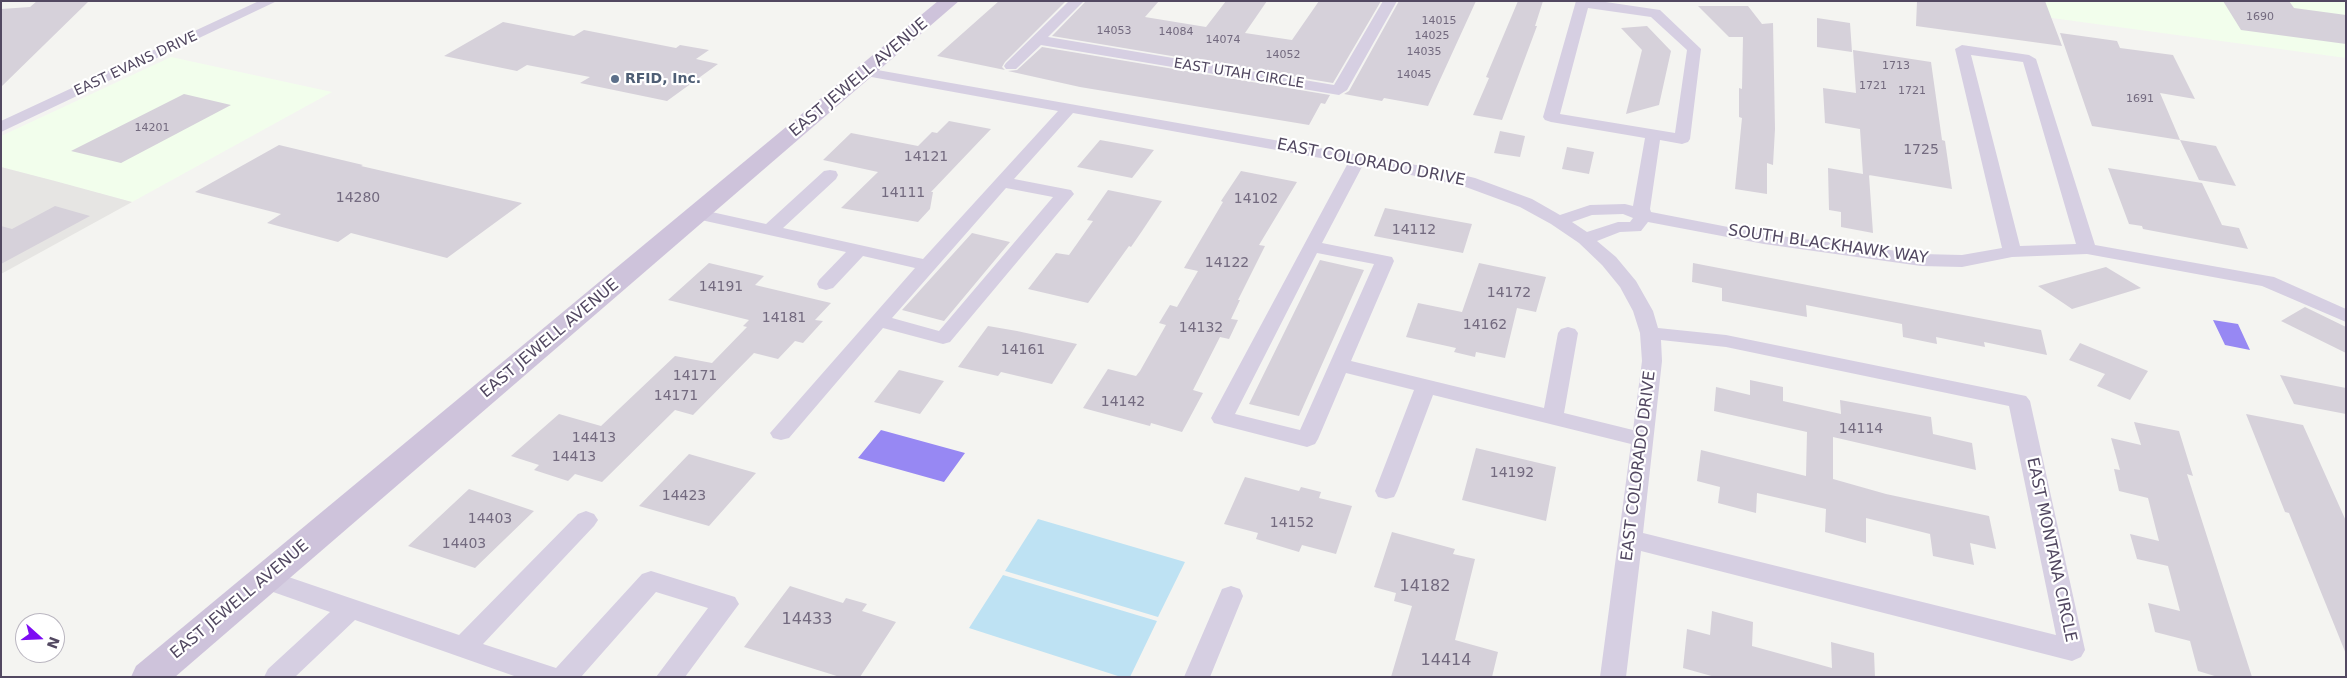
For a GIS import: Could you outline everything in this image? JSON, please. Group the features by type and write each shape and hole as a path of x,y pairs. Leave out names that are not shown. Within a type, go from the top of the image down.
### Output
{"street":[{"name":"EAST EVANS DRIVE","path":"1,126 270,1"},
{"name":"EAST JEWELL AVENUE","path":"149,677 950,1"},
{"path":"1011,66 1077,1"},
{"name":"EAST UTAH CIRCLE","path":"1038,40 1339,90 1390,1"},
{"path":"1582,3 1654,13 1694,49 1682,139 1653,135 1551,117 1582,3"},
{"path":"2012,252 1962,49 2029,59 2087,249"},
{"name":"EAST COLORADO DRIVE","path":"866,72 1432,173 1469,182 1526,203 1559,221 1585,239 1609,261 1629,285 1643,311 1650,333 1652,361 1613,677"},
{"path":"781,433 927,265 1068,108"},
{"path":"1585,239 1618,227 1634,227 1644,216 1642,209 1653,135"},
{"path":"1311,246 1385,261 1307,439 1222,418 1311,246 1358,159"},
{"path":"770,230 830,175"},
{"path":"878,321 943,338 1064,194 1002,182"},
{"name":"SOUTH BLACKHAWK WAY","path":"1559,221 1590,210 1625,208 1644,216 1773,240 1920,260 1962,261 2012,252 2087,249 2267,281 2346,316"},
{"path":"698,214 927,265"},
{"path":"826,284 859,250"},
{"path":"1553,417 1568,333"},
{"name":"EAST MONTANA CIRCLE","path":"1630,539 2072,650 2019,401 1726,341 1650,333"},
{"path":"1340,364 1642,440"},
{"path":"1386,491 1426,386"},
{"path":"463,648 586,520"},
{"path":"265,579 549,677"},
{"path":"565,677 651,581 726,604 669,677"},
{"path":"1197,677 1231,596"},
{"path":"276,677 350,609"}],"shaded area":[{"path":"1927,1 2346,1 2346,58"},
{"path":"171,57 332,92 132,202 1,167 1,136"},
{"path":"1,167 55,181 132,202 1,274"},
{"path":"2213,320 2238,324 2250,350 2225,345"},
{"path":"881,430 965,453 944,482 858,458"},
{"path":"1038,519 1185,562 1158,617 1005,571"},
{"path":"1003,575 1157,621 1130,677 1121,677 969,628"}],"building":[{"path":"37,1 89,1 1,87 1,9 30,7"},
{"path":"999,1 1066,1 1005,62 1002,67 1005,70 937,56"},
{"path":"1086,1 1159,1 1145,17 1206,27 1226,1 1267,1 1245,33 1292,40 1319,1 1381,1 1333,83 1052,36"},
{"path":"1399,1 1476,1 1428,106 1384,98 1382,101 1344,94 1349,91"},
{"path":"1518,1 1543,1 1535,26 1537,26 1502,120 1473,115 1489,78 1486,77"},
{"path":"1917,1 2045,1 2062,46 1916,26"},
{"path":"2223,1 2289,1 2294,8 2346,15 2346,44 2241,30"},
{"path":"1698,6 1748,6 1762,24 1773,23 1775,129 1773,165 1767,163 1767,194 1735,189 1742,118 1739,117 1739,88 1742,89 1743,37 1729,37"},
{"path":"1817,18 1850,23 1852,52 1817,47"},
{"path":"503,22 574,36 584,30 676,48 680,45 709,50 696,59 718,64 667,101 580,83 590,77 527,65 517,71 444,56"},
{"path":"1647,26 1671,51 1659,105 1626,114 1642,50 1621,28"},
{"path":"2060,33 2117,41 2120,48 2173,55 2195,99 2160,93 2180,140 2092,126"},
{"path":"1042,47 1330,95 1325,104 1321,103 1309,125 1080,87 1008,71 1017,70"},
{"path":"1853,50 1931,62 1942,140 1945,141 1952,189 1863,174 1860,129 1825,123 1823,88 1856,93"},
{"path":"184,94 231,105 121,163 71,151"},
{"path":"949,121 991,129 931,192 933,192 930,209 918,222 841,208 878,172 823,160 851,133 918,146 932,132 937,133"},
{"path":"1500,131 1525,136 1520,157 1494,153"},
{"path":"1100,140 1154,150 1132,178 1077,167"},
{"path":"2180,140 2216,146 2236,186 2199,180"},
{"path":"279,145 522,203 447,258 351,233 338,242 267,223 281,214 195,192"},
{"path":"1567,147 1594,152 1589,174 1562,169"},
{"path":"1828,168 1869,175 1873,233 1841,227 1841,212 1829,210"},
{"path":"2108,168 2202,183 2222,225 2239,228 2248,249 2143,229 2142,226 2129,224"},
{"path":"1241,171 1297,182 1259,245 1265,246 1238,300 1240,300 1231,319 1238,320 1229,339 1220,337 1193,390 1203,393 1182,432 1151,423 1150,426 1083,408 1108,369 1136,376 1140,371 1166,325 1159,323 1170,305 1177,307 1198,271 1184,268 1223,202 1221,201"},
{"path":"1108,190 1162,201 1131,247 1129,246 1088,303 1028,289 1056,253 1069,255 1093,221 1087,220"},
{"path":"55,206 90,216 1,264 1,226 12,229"},
{"path":"1385,208 1472,224 1463,253 1374,236"},
{"path":"972,233 1010,242 944,321 902,310"},
{"path":"1320,260 1364,270 1299,416 1249,404"},
{"path":"709,263 764,276 755,285 831,303 815,320 823,321 803,343 795,341 778,359 754,353 693,415 675,410 602,482 575,474 568,481 534,470 539,465 511,456 559,414 601,426 675,356 712,363 747,327 743,326 749,320 668,300"},
{"path":"1479,263 1546,277 1536,312 1517,308 1505,358 1476,352 1475,357 1454,352 1456,348 1406,337 1418,303 1462,312"},
{"path":"1693,263 2041,330 2047,355 1984,342 1985,347 1936,337 1937,344 1903,337 1902,324 1806,305 1807,317 1722,301 1722,288 1692,282"},
{"path":"2106,267 2141,288 2072,309 2038,286"},
{"path":"2305,307 2346,327 2346,353 2281,321"},
{"path":"988,326 1077,344 1052,384 1001,372 998,376 958,367"},
{"path":"2080,343 2148,371 2130,400 2097,386 2105,374 2069,360"},
{"path":"899,370 944,381 920,414 874,402"},
{"path":"2280,375 2346,388 2346,414 2294,404"},
{"path":"1750,380 1783,387 1783,401 1841,414 1840,400 1931,417 1933,434 1972,443 1976,470 1833,437 1833,479 1886,494 1989,516 1996,549 1970,543 1974,565 1933,556 1930,534 1866,518 1866,543 1825,532 1826,509 1757,493 1756,513 1718,503 1720,487 1697,481 1701,450 1806,476 1807,432 1714,411 1716,387 1750,395"},
{"path":"2246,414 2303,425 2346,521 2346,654 2289,513 2285,512"},
{"path":"2134,422 2179,431 2193,476 2187,474 2252,677 2218,677 2198,671 2190,641 2155,632 2148,603 2180,611 2168,566 2137,559 2130,534 2159,541 2148,498 2119,491 2114,469 2120,470 2111,438 2141,445"},
{"path":"1476,448 1556,467 1546,521 1462,500"},
{"path":"689,454 756,473 709,526 639,506"},
{"path":"1245,477 1299,491 1301,487 1321,492 1319,498 1352,506 1336,554 1302,545 1299,552 1256,539 1258,533 1224,524"},
{"path":"469,489 534,511 475,568 408,546"},
{"path":"1392,532 1455,549 1453,554 1475,559 1455,640 1498,652 1492,677 1391,677 1412,606 1394,601 1396,593 1374,587"},
{"path":"790,586 843,603 846,598 867,604 862,611 896,622 860,677 840,677 744,647"},
{"path":"1712,611 1753,622 1752,646 1832,668 1831,642 1874,653 1875,677 1715,677 1683,668 1687,629 1710,635"}],"place":[{"name":"RFID, Inc.","path":"615,79"}]}
